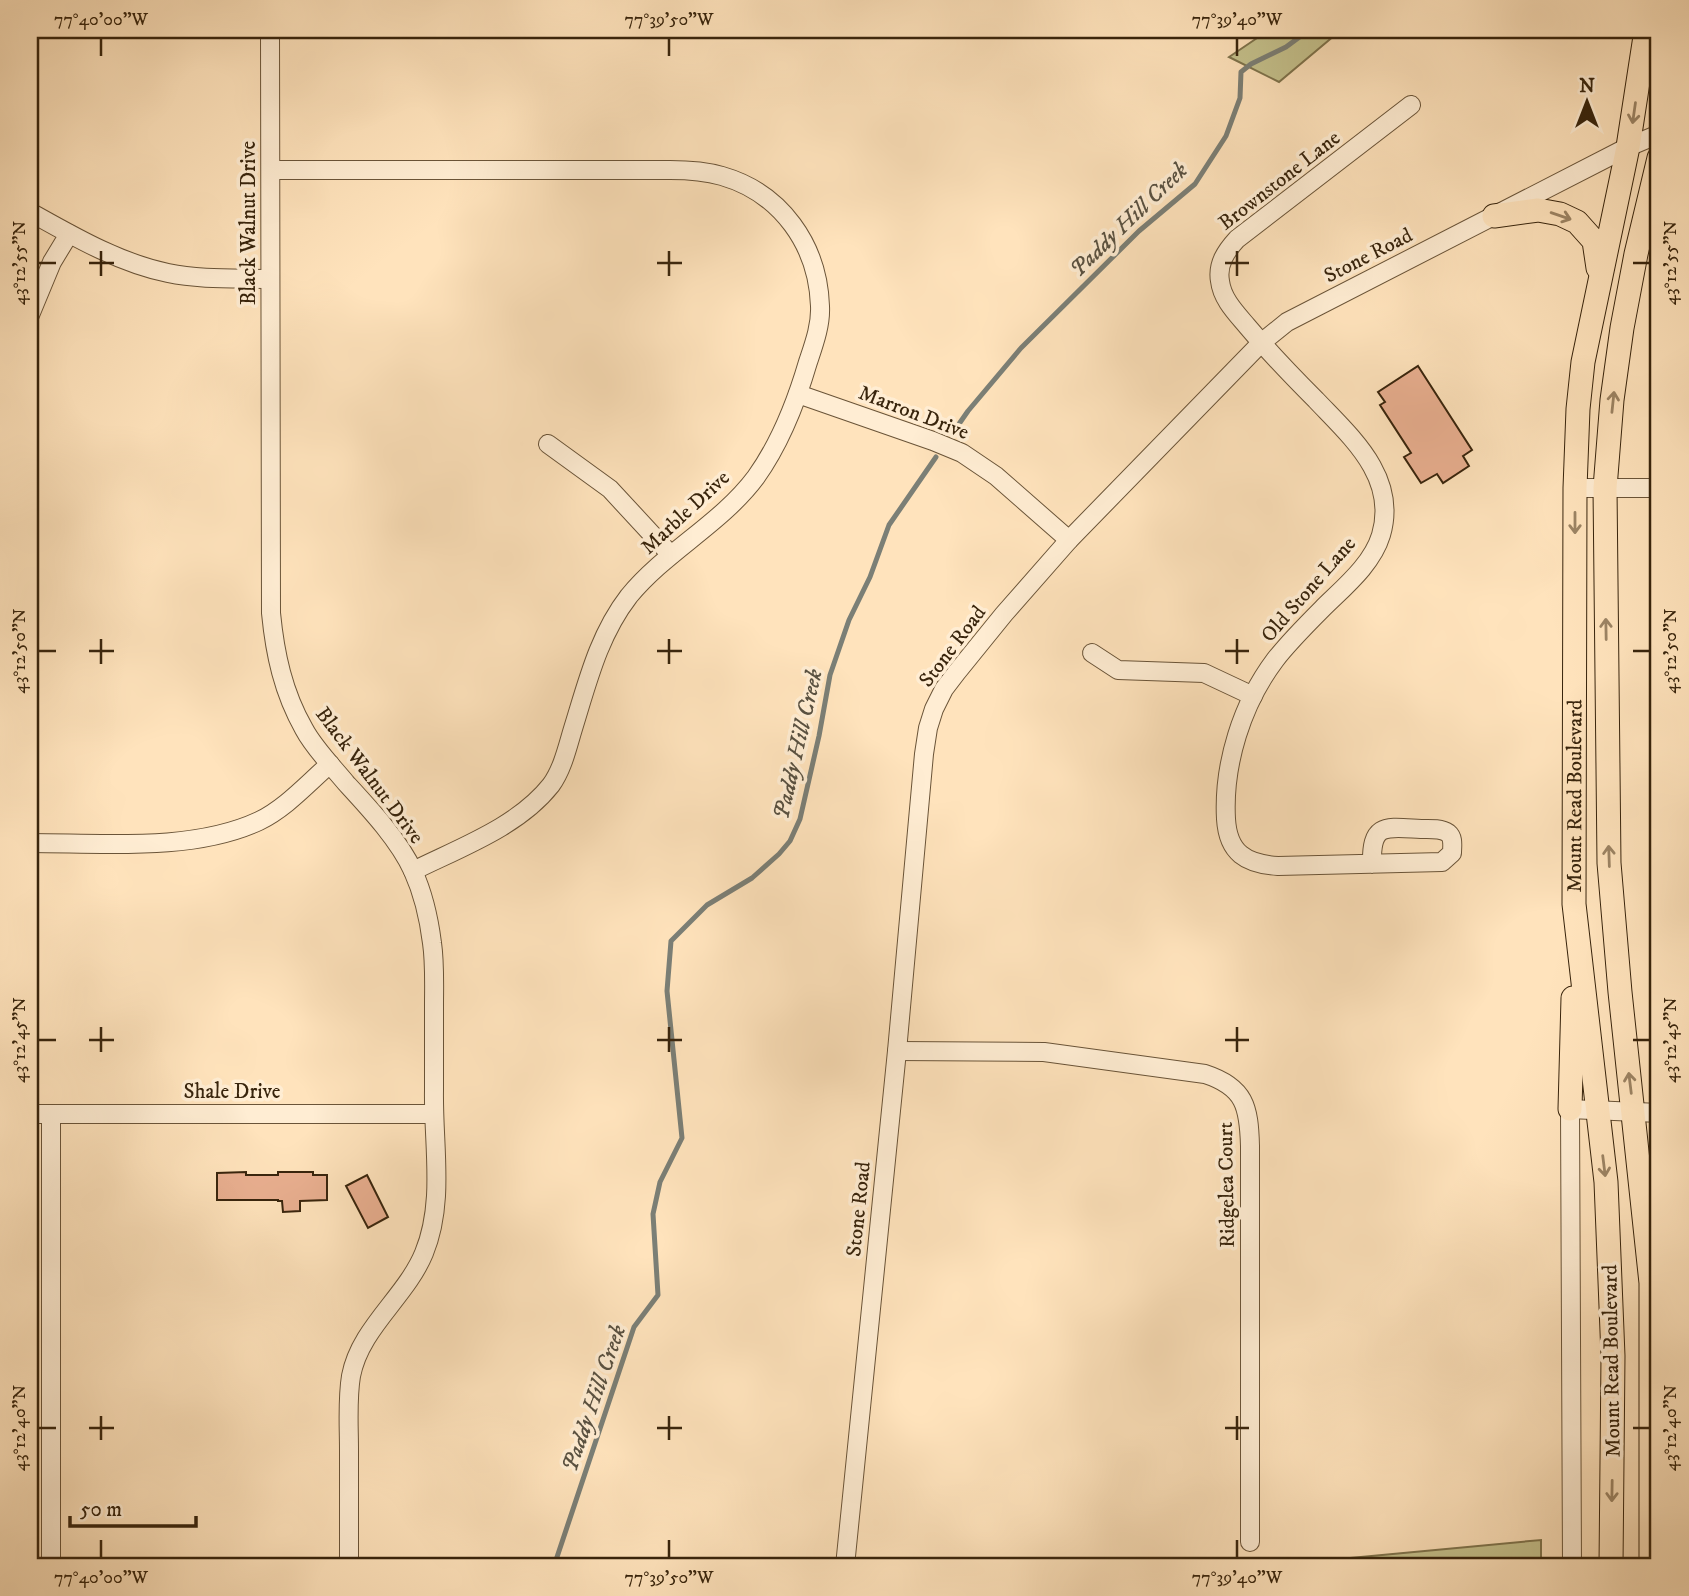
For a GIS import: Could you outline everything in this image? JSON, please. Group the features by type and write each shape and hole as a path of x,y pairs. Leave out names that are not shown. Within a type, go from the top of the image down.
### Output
{"main road":[{"name":"Mount Read Boulevard","path":"1611,1566 1613,1356 1606,1182 1574,904 1575,488 1583,362 1629,147 1646,30"},
{"name":"Mount Read Boulevard","path":"1651,1566 1651,1283 1609,863 1605,488 1612,400 1622,328 1659,158"},
{"path":"1494,216 1538,209 1560,214 1577,222 1594,241 1599,286"},
{"path":"1570,1109 1574,904"}],"street":[{"name":"Black Walnut Drive","path":"270,30 273,638 286,694 305,731 377,817 413,871 433,945 433,1114 437,1186 435,1213 431,1236 412,1277 369,1335 351,1375 348,1413 349,1566"},
{"name":"Brownstone Lane","path":"1261,343 1230,305 1222,289 1219,273 1223,256 1237,239 1411,105"},
{"name":"Stone Road","path":"845,1566 928,728 944,689 1004,614 1069,540 1261,343 1287,322 1659,134"},
{"name":"Marble Drive","path":"271,170 670,170 698,171 721,176 759,192 786,216 809,250 819,290 818,330 799,394 775,448 736,500 671,555 630,595 608,627 553,783 541,797 506,824 413,871"},
{"path":"30,212 69,234 131,262 169,273 200,278 270,279"},
{"path":"30,315 52,262 69,234"},
{"name":"Old Stone Lane","path":"1261,343 1361,447 1378,477 1383,495 1384,523 1380,538 1361,568 1286,646 1253,696 1230,765 1226,789 1227,828 1230,841 1238,852 1262,865 1371,864"},
{"name":"Marron Drive","path":"799,394 962,453 996,476 1069,540"},
{"path":"548,444 610,489 671,555"},
{"path":"1575,488 1659,488"},
{"path":"1092,653 1118,670 1204,673 1253,696"},
{"path":"30,843 166,842 230,831 259,820 283,805 330,764"},
{"name":"Ridgelea Court","path":"897,1051 1044,1052 1205,1074 1231,1086 1240,1095 1250,1127 1251,1146 1250,1542"},
{"path":"1570,1109 1659,1113"},
{"name":"Mount Read Boulevard","path":"1570,1109 1572,1566"},
{"name":"Shale Drive","path":"30,1114 433,1114"},
{"path":"51,1114 51,1566"}],"shaded area":[{"path":"1269,30 1341,30 1279,82 1229,57"},
{"path":"1541,1540 1541,1566 1264,1566"},
{"path":"963,1560 1066,1566 963,1566"}],"building":[{"path":"1418,366 1472,450 1463,456 1469,466 1443,483 1437,474 1421,483 1404,457 1411,453 1380,405 1385,402 1378,392"},
{"path":"246,1172 246,1175 313,1172 313,1175 327,1175 327,1200 300,1201 300,1211 283,1212 282,1201 278,1200 217,1200 217,1173"},
{"path":"367,1175 388,1217 368,1228 346,1186"}],"waterway":[{"name":"Paddy Hill Creek","path":"952,434 1021,348 1139,231 1195,184 1226,136 1240,98 1241,72 1251,64 1286,47 1309,30"},
{"name":"Paddy Hill Creek","path":"554,1566 634,1327 658,1295 653,1214 660,1182 682,1138 667,991 671,941 707,905 752,878 790,841 800,819 830,675 849,620 870,577 889,525 936,457"}]}
